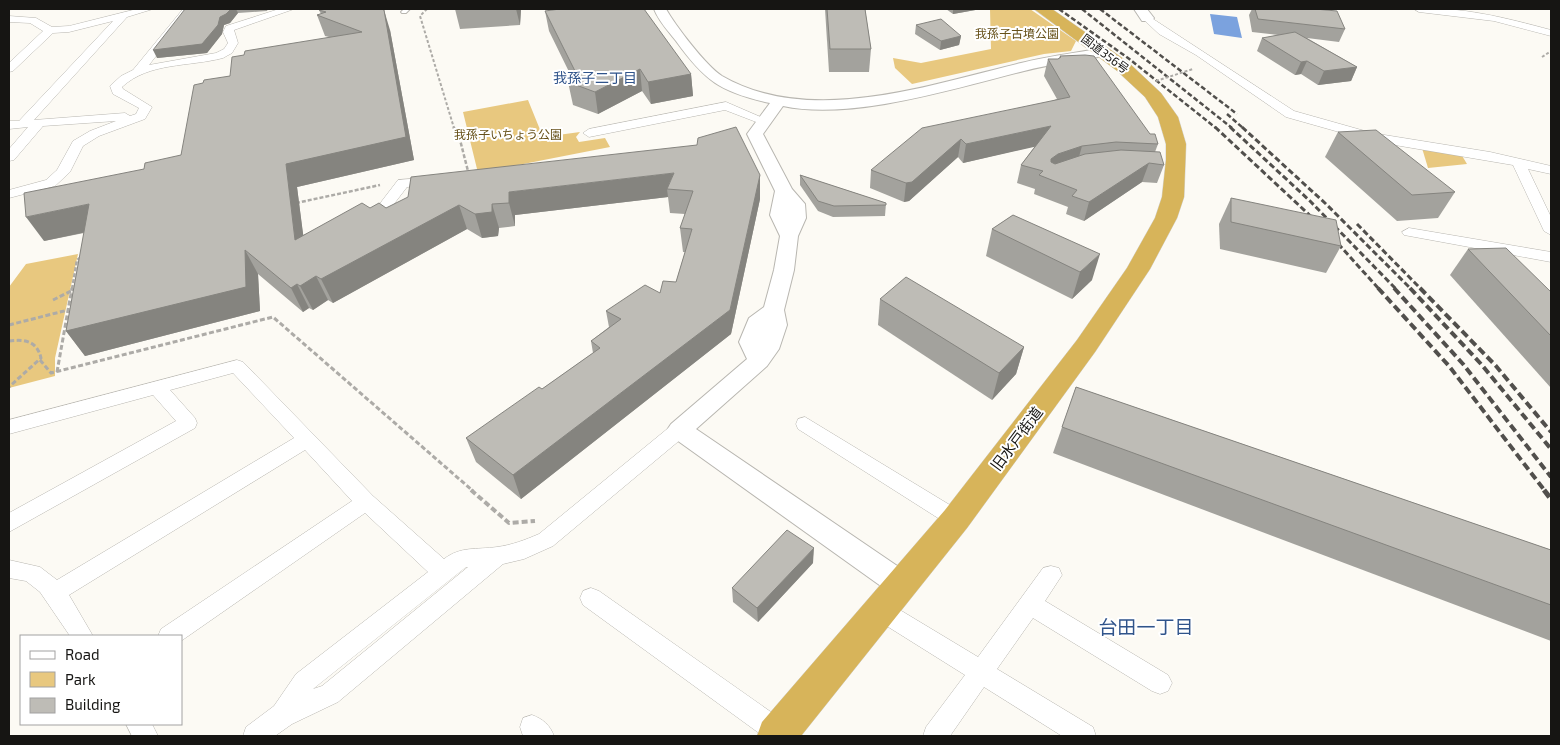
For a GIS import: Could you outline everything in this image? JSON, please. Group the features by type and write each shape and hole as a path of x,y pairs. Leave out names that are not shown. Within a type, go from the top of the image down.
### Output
{"highway":[{"name":"国道356号","path":"1042,9 1159,93"},
{"name":"旧水戸街道","path":"777,734 882,611 956,520 1086,346 1138,269 1166,218 1173,197 1171,168 1176,144 1159,93"}],"street":[{"path":"9,19 32,20 50,30 69,29 148,9"},
{"path":"138,71 188,9"},
{"path":"9,194 54,182 64,171 72,150 80,142 141,116 146,107 117,91 116,86 122,78 138,71 195,61 228,51 233,44 228,32 238,24 249,9"},
{"path":"238,24 290,9"},
{"path":"660,9 702,66 717,79 742,90 780,100 829,104 868,100 958,82 1040,62 1103,52"},
{"path":"1419,9 1495,18 1551,33"},
{"path":"1143,14 1163,32 1290,114 1371,137 1518,162 1551,170"},
{"path":"23,124 123,16"},
{"path":"9,69 50,30"},
{"path":"738,141 760,127 780,100"},
{"path":"283,715 304,682 460,558 497,556 524,550 546,540 679,430 759,361 768,349 776,325 774,310 784,270 789,236 779,220 779,205 784,191 760,127 726,106 589,133"},
{"path":"9,125 141,116"},
{"path":"9,157 39,123"},
{"path":"1518,162 1551,231"},
{"path":"382,210 403,183 470,178"},
{"path":"1409,232 1551,257"},
{"path":"9,427 238,366 366,502 443,572"},
{"path":"9,523 188,423 157,388"},
{"path":"804,424 956,520"},
{"path":"679,430 902,585"},
{"path":"54,592 306,440"},
{"path":"170,635 366,502"},
{"path":"256,736 283,715 330,694 497,556"},
{"path":"9,569 33,574 54,592 81,635"},
{"path":"935,736 1050,575"},
{"path":"591,598 777,734"},
{"path":"1030,604 1160,683"},
{"path":"882,611 1084,736"},
{"path":"139,725 146,736"}],"path":[{"path":"427,9 420,16 452,126 458,132 470,178"},
{"path":"1542,57 1551,51"},
{"path":"1159,93 1193,69"},
{"path":"292,204 376,185 403,183"},
{"path":"57,372 77,260 84,255"},
{"path":"53,300 72,291"},
{"path":"9,325 68,310"},
{"path":"9,342 20,339 33,342 40,349 40,360 51,373 273,317 509,523 573,517"},
{"path":"9,387 40,360"}],"green space":[{"name":"我孫子古墳公園","path":"990,9 1030,9 1076,41 1071,51 1044,54 912,84 895,68 893,58 921,63 991,49"},
{"name":"我孫子いちょう公園","path":"528,100 543,137 580,132 576,137 579,142 605,138 610,147 478,173 463,112"},
{"path":"1422,148 1461,154 1467,164 1428,168"},
{"path":"78,254 55,358 55,376 9,388 9,287 26,264"}],"water":[{"path":"1210,14 1237,17 1242,38 1214,34"}],"building":[{"path":"185,9 231,9 220,17 218,25 202,44 153,50"},
{"path":"560,9 644,9 691,74 648,82 640,69 595,92 568,82 578,77 545,11"},
{"path":"827,9 865,9 871,49 830,49"},
{"path":"1255,9 1337,11 1345,29 1258,19"},
{"path":"319,10 384,10 406,137 286,164 295,240 362,203 370,208 379,203 386,208 408,197 411,177 697,145 698,138 736,127 760,175 730,310 513,475 466,438 539,387 542,389 600,348 591,341 621,319 606,311 645,285 660,293 663,281 676,282 692,229 680,228 693,191 667,189 674,173 509,192 509,203 492,204 492,212 475,214 459,205 321,279 316,276 300,286 297,284 291,288 245,250 246,287 66,331 89,204 26,217 24,193 144,169 145,163 181,155 194,85 203,83 204,80 230,76 232,57 244,55 245,51 362,32 317,15 326,12"},
{"path":"941,19 961,36 941,41 916,25"},
{"path":"1295,32 1357,67 1324,71 1307,61 1301,62 1262,38"},
{"path":"1060,56 1094,56 1150,134 1155,134 1158,144 1116,142 1082,146 1058,154 1051,159 1051,162 1055,164 1085,154 1121,150 1160,152 1164,165 1149,163 1089,202 1072,196 1077,190 1039,175 1043,171 1021,165 1051,126 966,144 961,139 912,182 906,183 871,170 922,128 1070,97 1048,59 1058,59"},
{"path":"1376,130 1455,192 1412,195 1338,132"},
{"path":"800,175 886,203 886,205 834,206 818,201"},
{"path":"1231,198 1336,220 1341,246 1231,222"},
{"path":"1013,215 1100,254 1080,272 992,229"},
{"path":"1506,248 1551,292 1551,336 1468,249"},
{"path":"906,277 1024,347 999,373 880,299"},
{"path":"1076,387 1551,550 1551,605 1062,427"},
{"path":"787,530 814,548 757,608 732,588"}],"railway":[{"path":"1059,9 1128,58 1216,128"},
{"path":"1082,9 1232,128"},
{"path":"1100,9 1237,114"},
{"path":"1227,114 1243,128"},
{"path":"1215,127 1318,223"},
{"path":"1230,127 1310,201 1396,289"},
{"path":"1242,127 1326,204 1410,288"},
{"path":"1357,224 1421,289"},
{"path":"1332,237 1379,289"},
{"path":"1378,288 1449,366 1545,491"},
{"path":"1394,288 1463,364 1551,477"},
{"path":"1410,288 1481,364 1551,449"},
{"path":"1420,288 1496,366 1551,432"},
{"path":"1544,490 1551,499"}],"district":[{"name":"我孫子二丁目","path":"595,78"},
{"name":"台田一丁目","path":"1146,627"}]}
